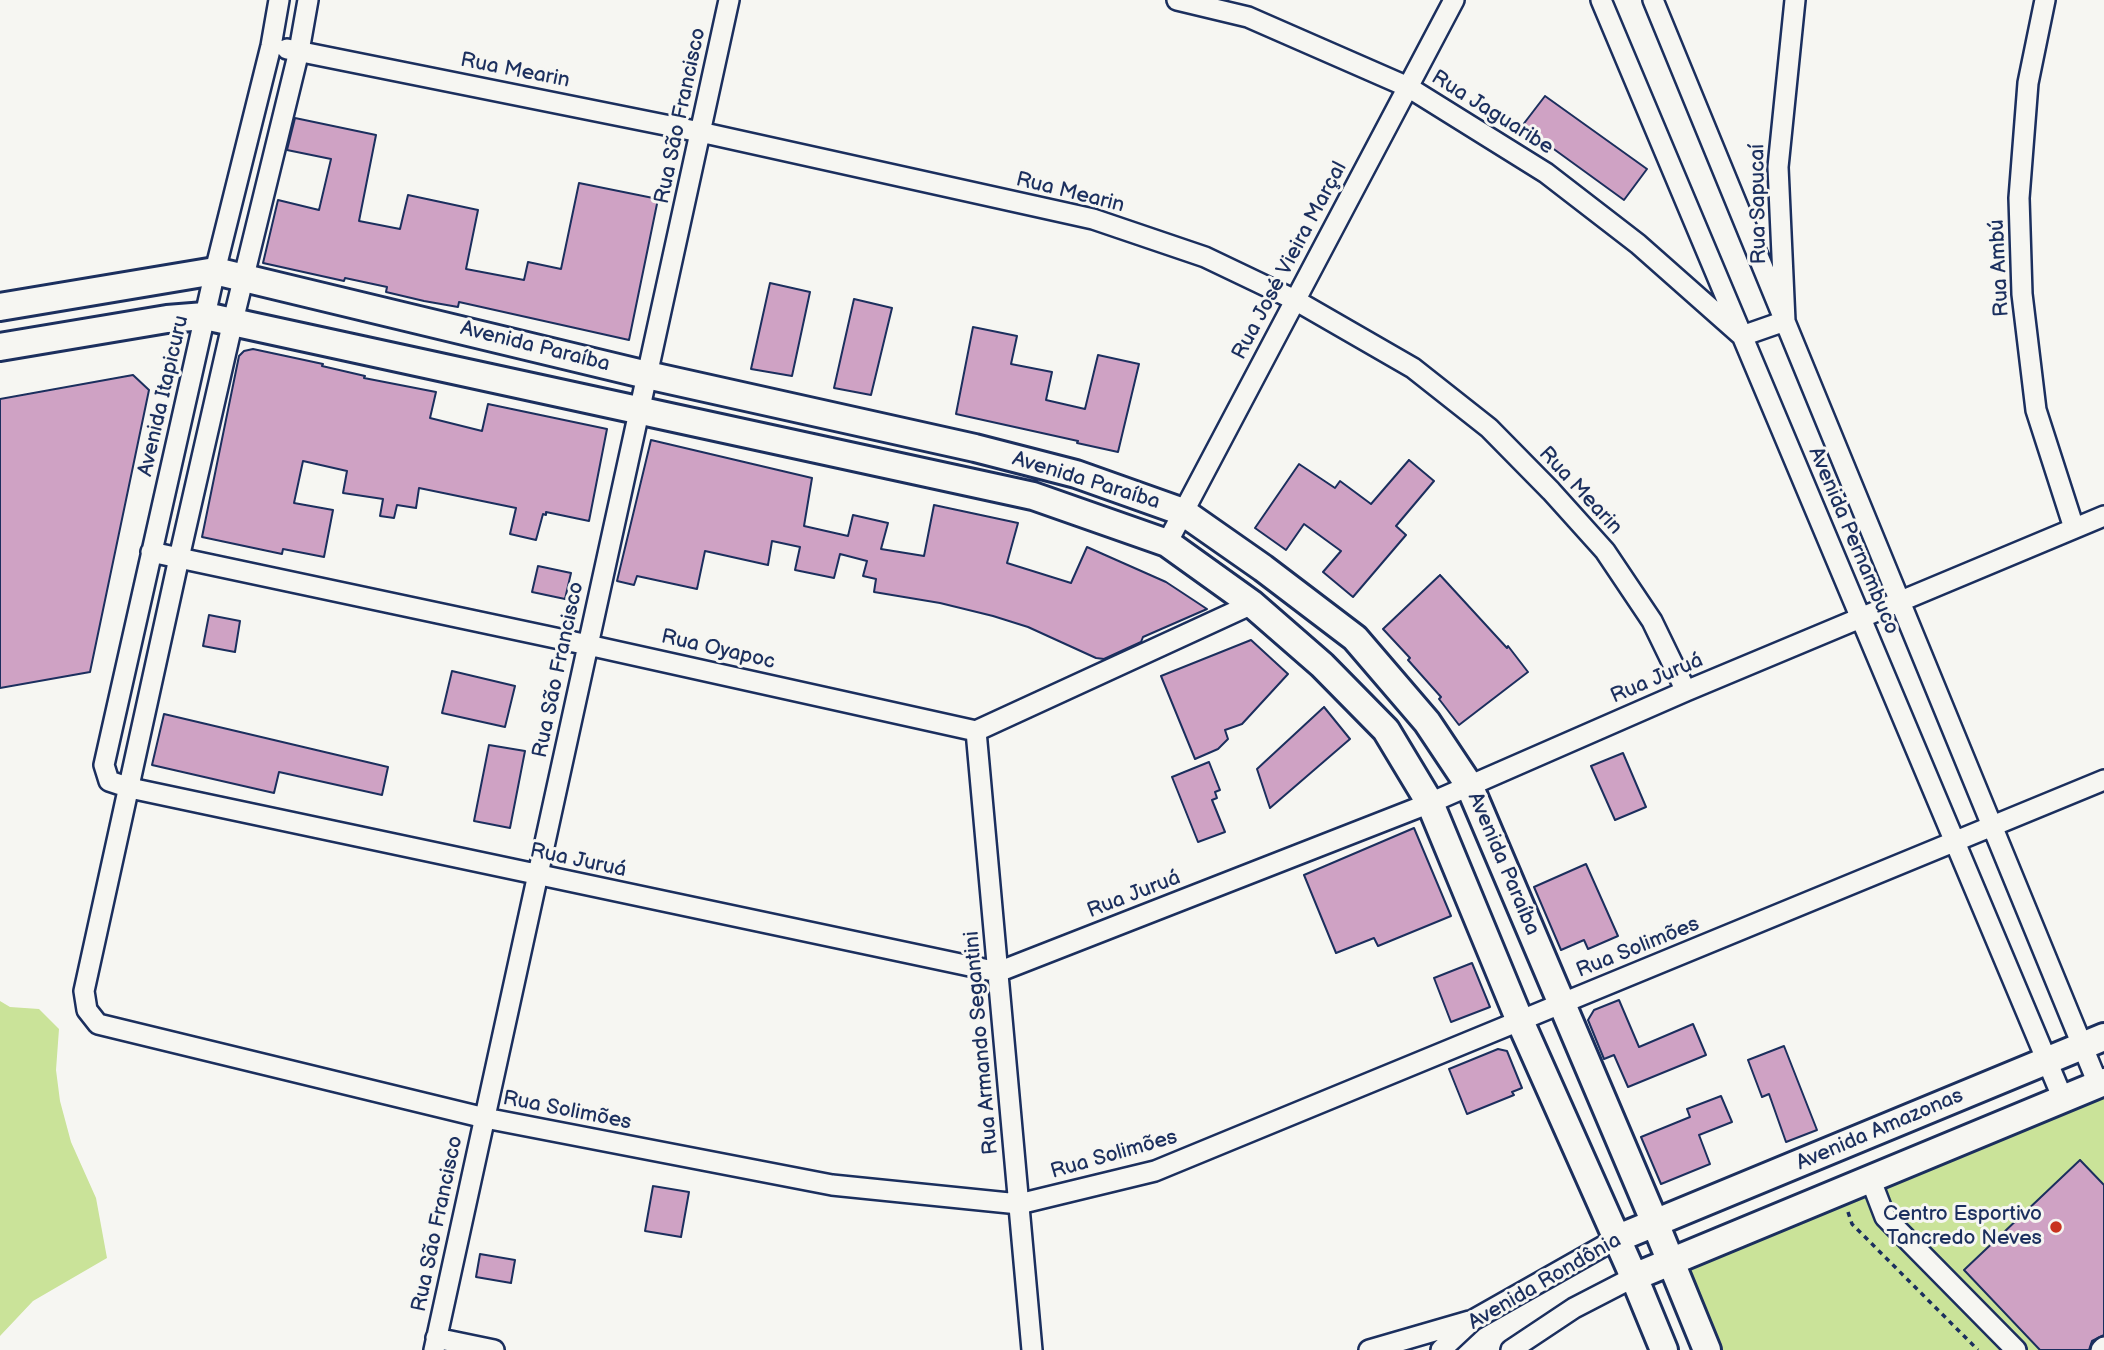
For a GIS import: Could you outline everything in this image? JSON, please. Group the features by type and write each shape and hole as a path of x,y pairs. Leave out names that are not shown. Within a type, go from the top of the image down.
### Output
{"main road":[{"name":"Avenida Paraíba","path":"0,307 215,271 245,276 648,375 941,440 1076,474 1183,512 1263,568 1355,638 1427,722 1469,785 1707,1350"},
{"name":"Avenida Paraíba","path":"0,347 205,316 1033,496 1167,543 1252,604 1322,665 1386,730 1430,803 1520,1021 1664,1350"},
{"path":"934,474 941,440"},
{"name":"Avenida Amazonas","path":"1655,1223 2093,1041"},
{"name":"Avenida Amazonas","path":"1670,1261 2101,1083"},
{"name":"Avenida Rondônia","path":"1616,1238 1655,1223"},
{"name":"Avenida Rondônia","path":"1634,1277 1670,1261"}],"street":[{"name":"Avenida Itapicuru","path":"130,788 109,780 104,765 215,271 271,46 279,0"},
{"path":"130,788 179,558 299,51 308,0"},
{"name":"Rua São Francisco","path":"435,1344 729,0"},
{"name":"Rua Jaguaribe","path":"1177,0 1248,17 1408,87 1546,173 1638,244 1742,337"},
{"name":"Rua José Vieira Marçal","path":"1167,543 1454,0"},
{"name":"Avenida Pernambuco","path":"1601,0 2063,1099"},
{"name":"Avenida Pernambuco","path":"1653,0 1992,826 2093,1041 2101,1083"},
{"name":"Rua Sapucaí","path":"1785,321 1778,167 1795,0"},
{"name":"Rua Ambú","path":"2045,0 2028,83 2019,198 2022,294 2036,410 2074,528"},
{"name":"Rua Mearin","path":"271,46 701,132 1093,219 1205,257 1296,300 1413,368 1489,428 1605,551 1652,621 1686,691"},
{"path":"1742,337 1785,321"},
{"name":"Rua Juruá","path":"130,788 998,972 1430,803 1686,691 2104,516"},
{"name":"Rua Oyapoc","path":"151,552 976,731"},
{"path":"976,731 1252,604"},
{"name":"Rua Armando Segantini","path":"976,731 1032,1350"},
{"name":"Rua Solimões","path":"130,788 84,991 87,1010 98,1024 485,1118 832,1185 1019,1204 1155,1171 2104,780"},
{"path":"1870,1178 1885,1217 2015,1350"},
{"name":"Avenida Rondônia","path":"1441,1350 1473,1320 1616,1238"},
{"name":"Avenida Rondônia","path":"1511,1350 1574,1308 1634,1277"},
{"path":"1369,1350 1473,1320"},
{"path":"435,1344 494,1350"}],"path":[{"path":"1839,1191 1853,1224 1978,1350"}],"green space":[{"path":"0,1001 10,1007 39,1009 59,1029 56,1070 60,1101 71,1142 96,1198 107,1258 33,1301 0,1336"},
{"path":"2104,1087 2104,1350 1715,1350 1680,1263"}],"building":[{"path":"1545,96 1647,169 1624,200 1522,126"},
{"path":"295,118 376,135 359,221 400,229 408,195 478,210 466,269 524,280 528,262 561,269 579,183 658,199 629,340 459,302 458,307 424,301 386,292 387,287 345,278 344,281 263,263 278,200 319,210 331,159 287,150"},
{"path":"770,283 810,292 792,376 751,369"},
{"path":"854,299 892,308 871,395 834,388"},
{"path":"973,327 1017,336 1011,364 1052,372 1046,400 1085,409 1098,355 1139,364 1118,452 956,414"},
{"path":"253,349 323,364 322,366 365,376 364,378 436,392 430,418 482,431 488,404 607,429 589,521 546,512 546,515 543,514 536,540 510,534 516,508 419,488 416,508 397,505 394,518 380,516 383,499 343,493 347,471 303,461 294,503 333,510 324,557 283,549 282,554 202,537 239,356 244,351"},
{"path":"133,375 149,390 90,672 0,688 0,399"},
{"path":"651,440 812,478 804,526 848,536 853,515 888,523 881,549 924,556 934,505 1018,523 1007,563 1071,583 1087,547 1166,582 1207,609 1143,637 1141,642 1104,659 1096,658 1028,627 993,616 940,603 874,592 876,579 863,576 867,561 840,554 834,578 795,570 800,547 772,541 768,565 705,551 697,589 637,576 634,585 617,581"},
{"path":"1409,460 1434,481 1396,526 1406,535 1353,597 1323,572 1341,551 1304,524 1286,550 1255,528 1299,464 1335,488 1340,481 1371,504"},
{"path":"538,566 571,573 565,599 532,592"},
{"path":"1440,575 1507,648 1508,646 1528,672 1459,725 1439,699 1441,697 1383,629"},
{"path":"209,615 240,621 235,652 203,646"},
{"path":"1251,640 1288,674 1242,724 1225,730 1228,739 1218,749 1195,759 1161,676"},
{"path":"452,671 515,686 505,727 442,713"},
{"path":"1324,707 1350,739 1270,808 1257,769"},
{"path":"164,714 388,767 382,795 279,772 274,793 152,765"},
{"path":"489,745 525,751 510,828 474,821"},
{"path":"1623,753 1646,807 1615,820 1591,766"},
{"path":"1209,762 1220,790 1215,792 1217,798 1212,800 1225,832 1198,842 1172,777"},
{"path":"1414,828 1451,916 1378,946 1374,938 1336,953 1304,875"},
{"path":"1586,864 1618,936 1588,949 1584,940 1561,950 1534,887"},
{"path":"1472,963 1490,1007 1451,1022 1434,978"},
{"path":"1619,1000 1639,1047 1693,1024 1706,1055 1628,1087 1614,1055 1604,1059 1588,1020 1594,1010"},
{"path":"1784,1046 1817,1130 1786,1142 1769,1094 1762,1097 1748,1060"},
{"path":"1498,1049 1507,1051 1522,1088 1512,1092 1514,1095 1467,1114 1449,1069"},
{"path":"1721,1096 1732,1122 1699,1135 1710,1164 1661,1184 1641,1137 1690,1117 1687,1109"},
{"name":"Centro Esportivo Tancredo Neves","path":"2080,1160 2104,1185 2104,1335 2092,1341 2089,1350 2040,1350 1964,1270"},
{"path":"653,1186 689,1192 681,1237 645,1231"},
{"path":"480,1254 515,1260 511,1283 476,1277"}],"place":[{"name":"Centro Esportivo Tancredo Neves","path":"2056,1227"}]}
